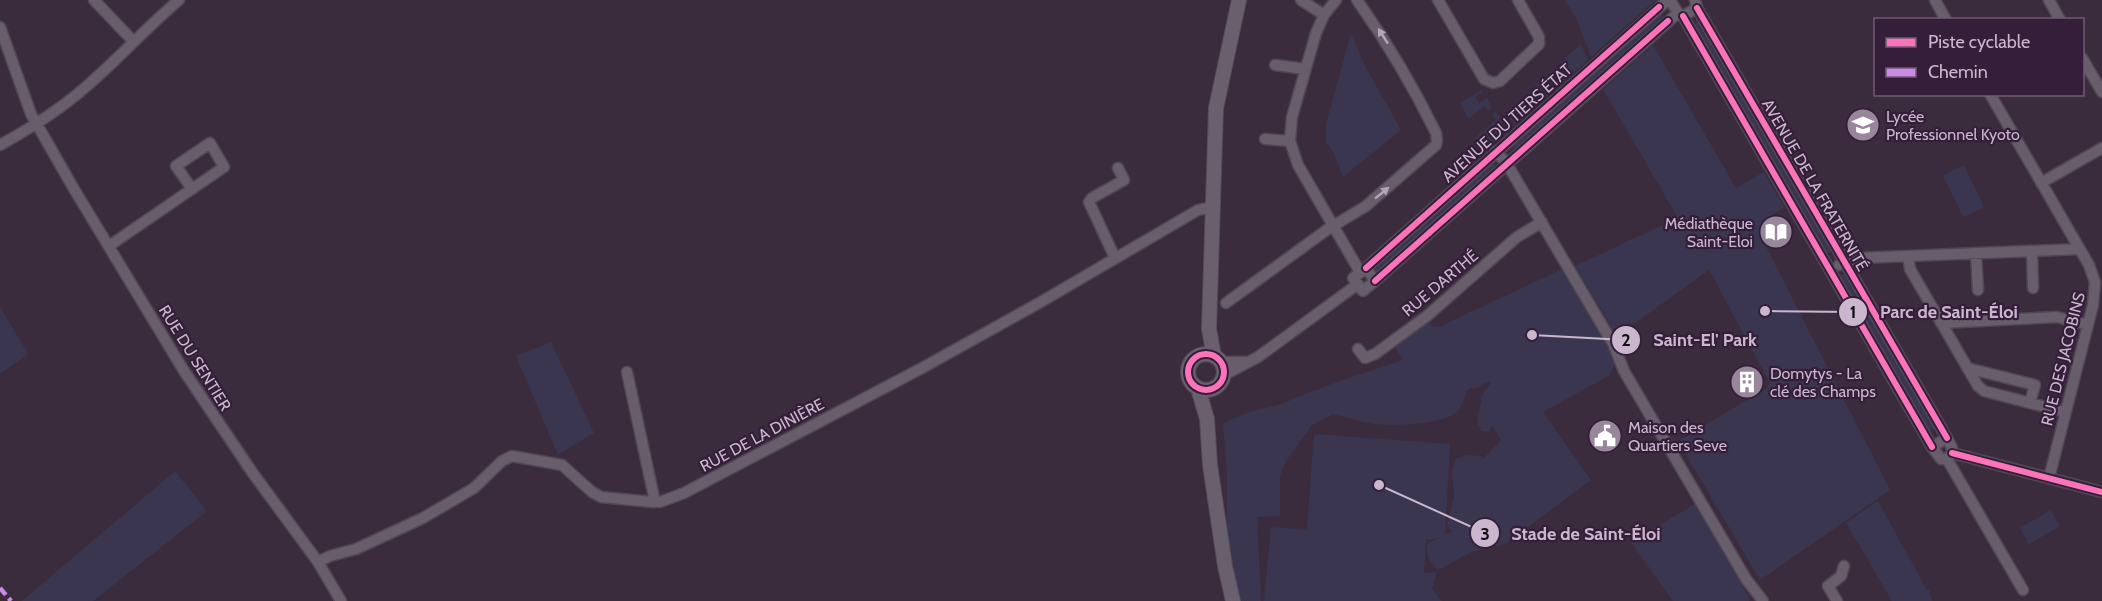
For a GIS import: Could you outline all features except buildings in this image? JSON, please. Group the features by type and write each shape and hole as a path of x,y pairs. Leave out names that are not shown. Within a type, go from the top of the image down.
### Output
{"main road":[{"path":"1198,388 1213,389 1219,384 1219,364 1209,328 1216,108 1239,0"},
{"path":"1209,328 1189,372 1191,381 1198,388 1207,419 1210,465 1225,566 1233,601"},
{"path":"1198,356 1205,355 1219,364"},
{"path":"1207,419 1213,389"}],"street":[{"path":"94,0 133,41"},
{"path":"0,145 37,123 86,87 179,0"},
{"path":"1301,0 1324,15"},
{"path":"1336,0 1324,15 1316,33 1292,117 1290,141 1298,165 1333,226 1363,270 1376,281 1363,291 1353,278 1363,270"},
{"path":"1226,303 1333,226 1363,208 1433,148 1437,141 1436,133 1402,66 1357,0"},
{"path":"1438,0 1484,79 1493,83 1500,81 1539,44 1539,38 1518,0"},
{"name":"AVENUE DE LA FRATERNITÉ","path":"1669,0 1680,15 1932,447"},
{"name":"AVENUE DU TIERS ÉTAT","path":"1363,270 1669,0"},
{"path":"1935,0 1945,18"},
{"path":"2049,0 2059,18"},
{"name":"AVENUE DE LA FRATERNITÉ","path":"1696,4 1947,438 1952,448 1949,456"},
{"name":"AVENUE DU TIERS ÉTAT","path":"1376,281 1507,164 1680,15 1696,4"},
{"name":"RUE DU SENTIER","path":"0,27 30,112 109,246 222,429 318,562 340,601"},
{"path":"2084,61 2102,92"},
{"path":"1275,65 1305,69"},
{"name":"RUE DES JACOBINS","path":"1991,96 2089,265 2095,282 2095,295 2049,478"},
{"path":"1265,139 1290,141"},
{"path":"109,246 192,189 224,167 210,143 176,166 192,189"},
{"path":"2041,183 2102,148"},
{"path":"1496,151 1507,164 1542,222 1613,343 1624,371 1746,579 1762,601"},
{"path":"1115,258 1089,202 1124,180 1118,168"},
{"name":"RUE DE LA DINIÈRE","path":"318,562 356,549 423,518 474,488 502,461 512,456 562,465 592,492 601,497 655,502 684,494 922,368 1198,210 1212,207"},
{"name":"RUE DARTHÉ","path":"1358,349 1365,357 1374,354 1427,316 1517,237 1542,222"},
{"path":"1830,270 1844,262 1859,258 2080,249"},
{"path":"2032,251 2033,288"},
{"path":"1976,253 1978,290"},
{"path":"1908,256 1910,268 1981,389 2066,412"},
{"path":"1219,364 1249,362 1358,284"},
{"path":"1941,323 2057,317 2088,324"},
{"path":"1967,368 2034,385 2030,402"},
{"path":"627,372 655,502"},
{"path":"1947,438 1932,447 1939,458 1949,456 2102,492"},
{"path":"1949,456 2023,590"},
{"path":"1837,601 1828,586 1841,576 1844,566"}],"shaded area":[{"path":"1565,0 1655,0 1591,57 1577,20"},
{"path":"1659,10 1665,20 1516,152 1509,143"},
{"path":"1701,21 1834,250 1825,255 1691,26"},
{"path":"1351,33 1364,64 1401,130 1343,177 1334,153 1326,142 1326,124"},
{"path":"1581,44 1588,60 1569,76 1559,64"},
{"path":"1653,45 1736,188 1764,172 1784,207 1767,219 1772,227 1761,237 1890,490 1760,580 1678,441 1766,389 1770,383 1709,270 1617,336 1575,266 1678,218 1603,89"},
{"path":"1557,67 1567,78 1515,124 1505,114"},
{"path":"1482,90 1483,92 1475,97 1479,103 1487,98 1492,108 1489,111 1484,106 1469,119 1460,103"},
{"path":"1495,111 1507,131 1486,150 1475,138 1496,120 1492,114"},
{"path":"1491,160 1498,168 1378,273 1373,266"},
{"path":"1964,165 1984,207 1963,217 1943,175"},
{"path":"1564,268 1616,360 1610,375 1543,412 1591,480 1505,544 1471,552 1442,568 1437,569 1427,551 1427,544 1440,537 1426,539 1424,573 1437,572 1432,589 1442,601 1264,601 1271,527 1307,530 1314,434 1450,444 1445,534 1452,532 1447,526 1454,496 1452,469 1456,459 1466,455 1481,456 1483,459 1501,440 1492,425 1490,431 1482,431 1477,423 1482,395 1491,383 1489,381 1477,388 1470,388 1457,412 1440,420 1405,425 1374,424 1333,414 1312,425 1284,464 1280,476 1280,516 1257,517 1261,601 1240,601 1227,551 1227,473 1223,423 1403,360 1393,344 1428,319 1433,327 1439,327"},
{"path":"1847,272 1937,428 1927,433 1837,277"},
{"path":"0,307 28,354 0,374"},
{"path":"551,342 594,433 558,455 516,356"},
{"path":"175,471 207,511 93,601 22,601"},
{"path":"1878,501 1929,590 1932,601 1892,601 1846,523"},
{"path":"1695,504 1750,599 1749,601 1673,601 1631,542"},
{"path":"2051,510 2060,526 2029,544 2020,528"}],"marked path":[{"path":"0,588 11,601"}],"cycle path":[{"path":"1366,268 1659,7"},
{"path":"1697,8 1947,438"},
{"path":"1683,16 1932,447"},
{"path":"1375,281 1668,21"},
{"path":"1206,354 1218,360 1224,372 1218,384 1206,390 1194,384 1188,372 1194,360 1206,354"},
{"path":"1952,453 2102,492"}],"place":[{"name":"Lycée Professionnel Kyoto","path":"1863,125"},
{"name":"Médiathèque Saint-Eloi","path":"1776,232"},
{"name":"Parc de Saint-Éloi","path":"1765,311"},
{"name":"Saint-El' Park","path":"1532,335"},
{"name":"Domytys - La clé des Champs","path":"1747,382"},
{"name":"Maison des Quartiers Seve","path":"1605,436"},
{"name":"Stade de Saint-Éloi","path":"1379,485"}]}
